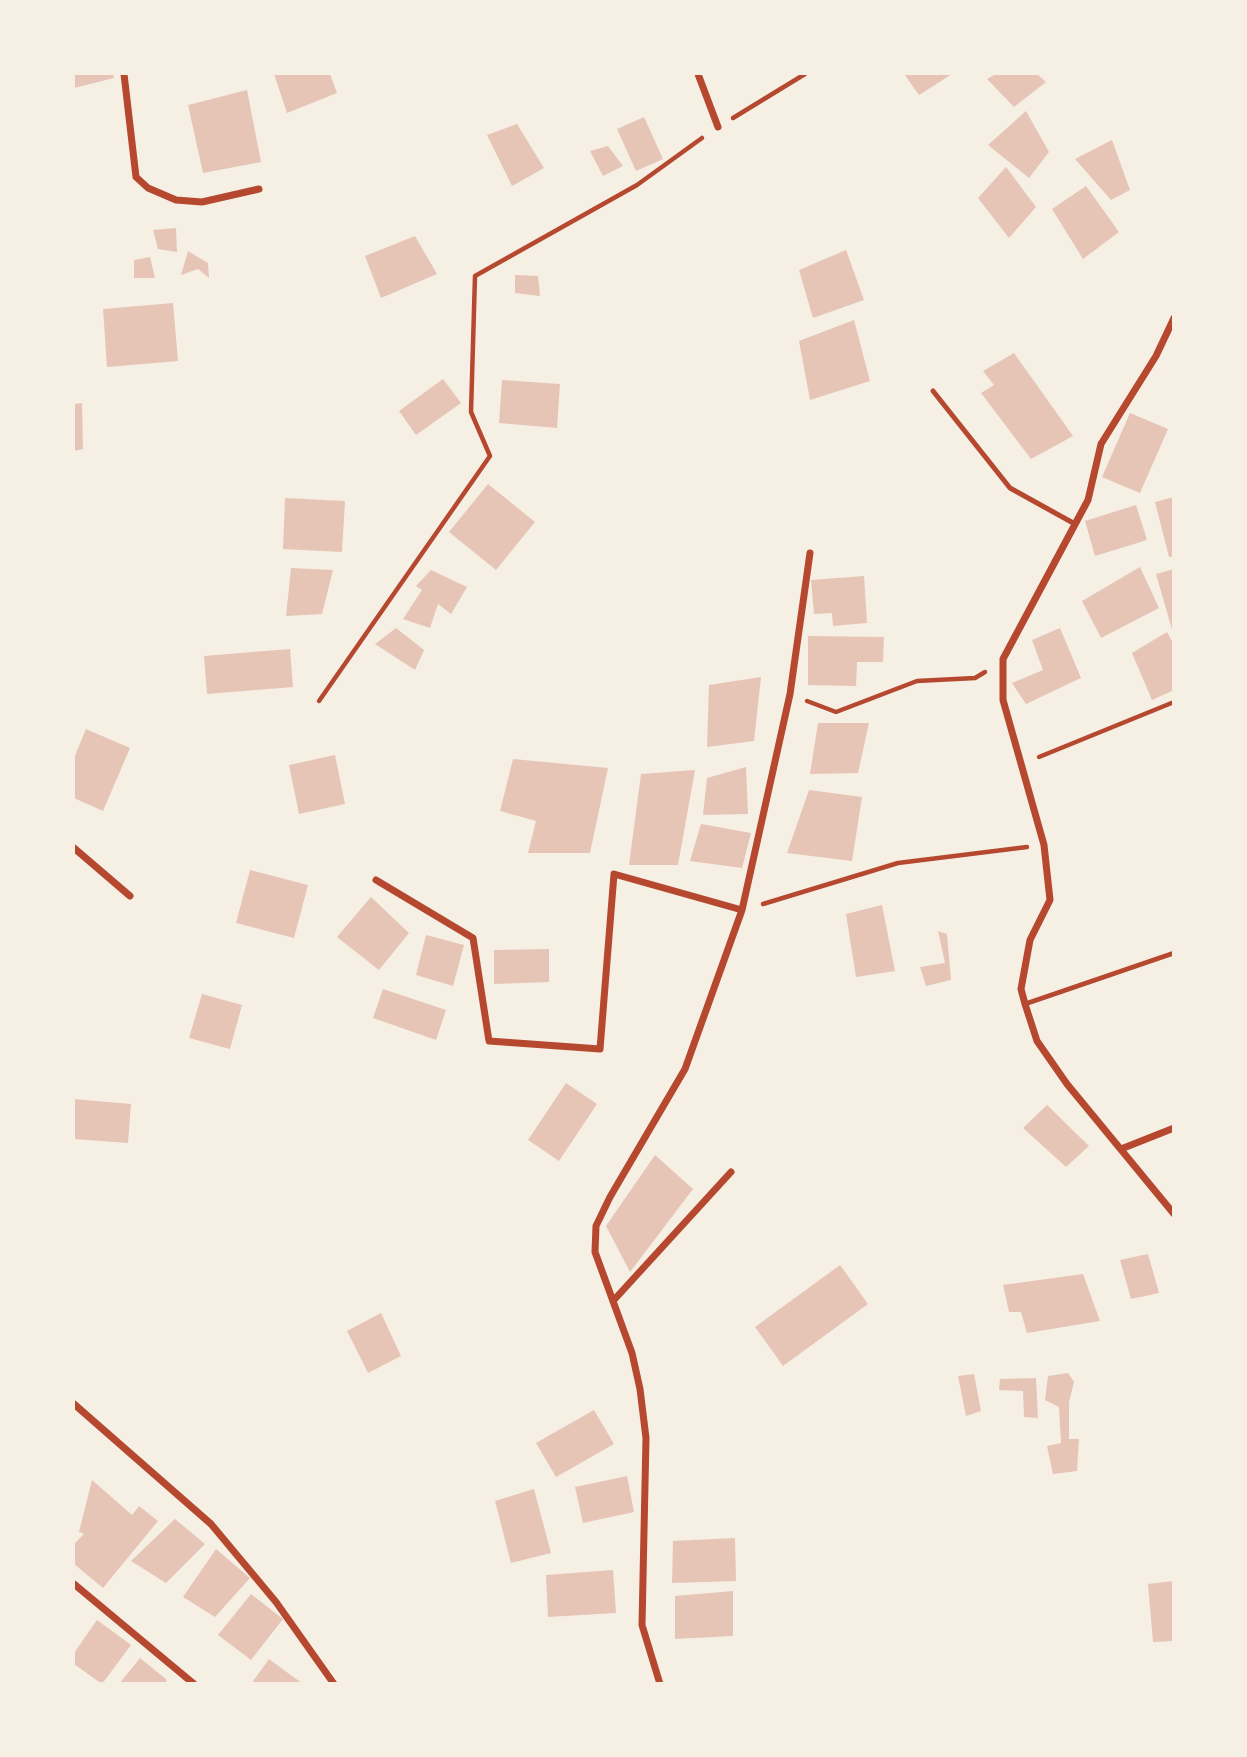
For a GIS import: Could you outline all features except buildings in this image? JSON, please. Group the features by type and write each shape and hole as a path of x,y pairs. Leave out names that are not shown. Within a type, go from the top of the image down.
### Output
{"street":[{"path":"124,74 136,177 148,188 176,200 202,202 259,189"},
{"path":"698,74 718,127"},
{"path":"1174,318 1156,356 1101,444 1088,500 1003,659 1003,700 1044,845 1050,900 1030,940 1021,989 1025,1004 1037,1041 1067,1084 1174,1214"},
{"path":"660,1684 642,1625 646,1438 632,1353 595,1252 596,1226 610,1197 685,1069 742,910 790,694 810,553"},
{"path":"74,848 130,895"},
{"path":"376,880 473,938 489,1041 600,1049 614,874 742,910"},
{"path":"1121,1149 1174,1128"},
{"path":"614,1301 731,1172"},
{"path":"74,1404 211,1524 276,1602 334,1684"},
{"path":"74,1584 194,1684"}],"lane":[{"path":"933,391 1010,488 1075,524"},
{"path":"1025,1004 1174,953"}],"path":[{"path":"319,701 490,456 471,412 475,276 637,185 718,127 805,74"},
{"path":"790,694 835,712 918,681 975,678 1003,659"},
{"path":"1022,764 1174,702"},
{"path":"742,910 898,863 1044,845"}]}
